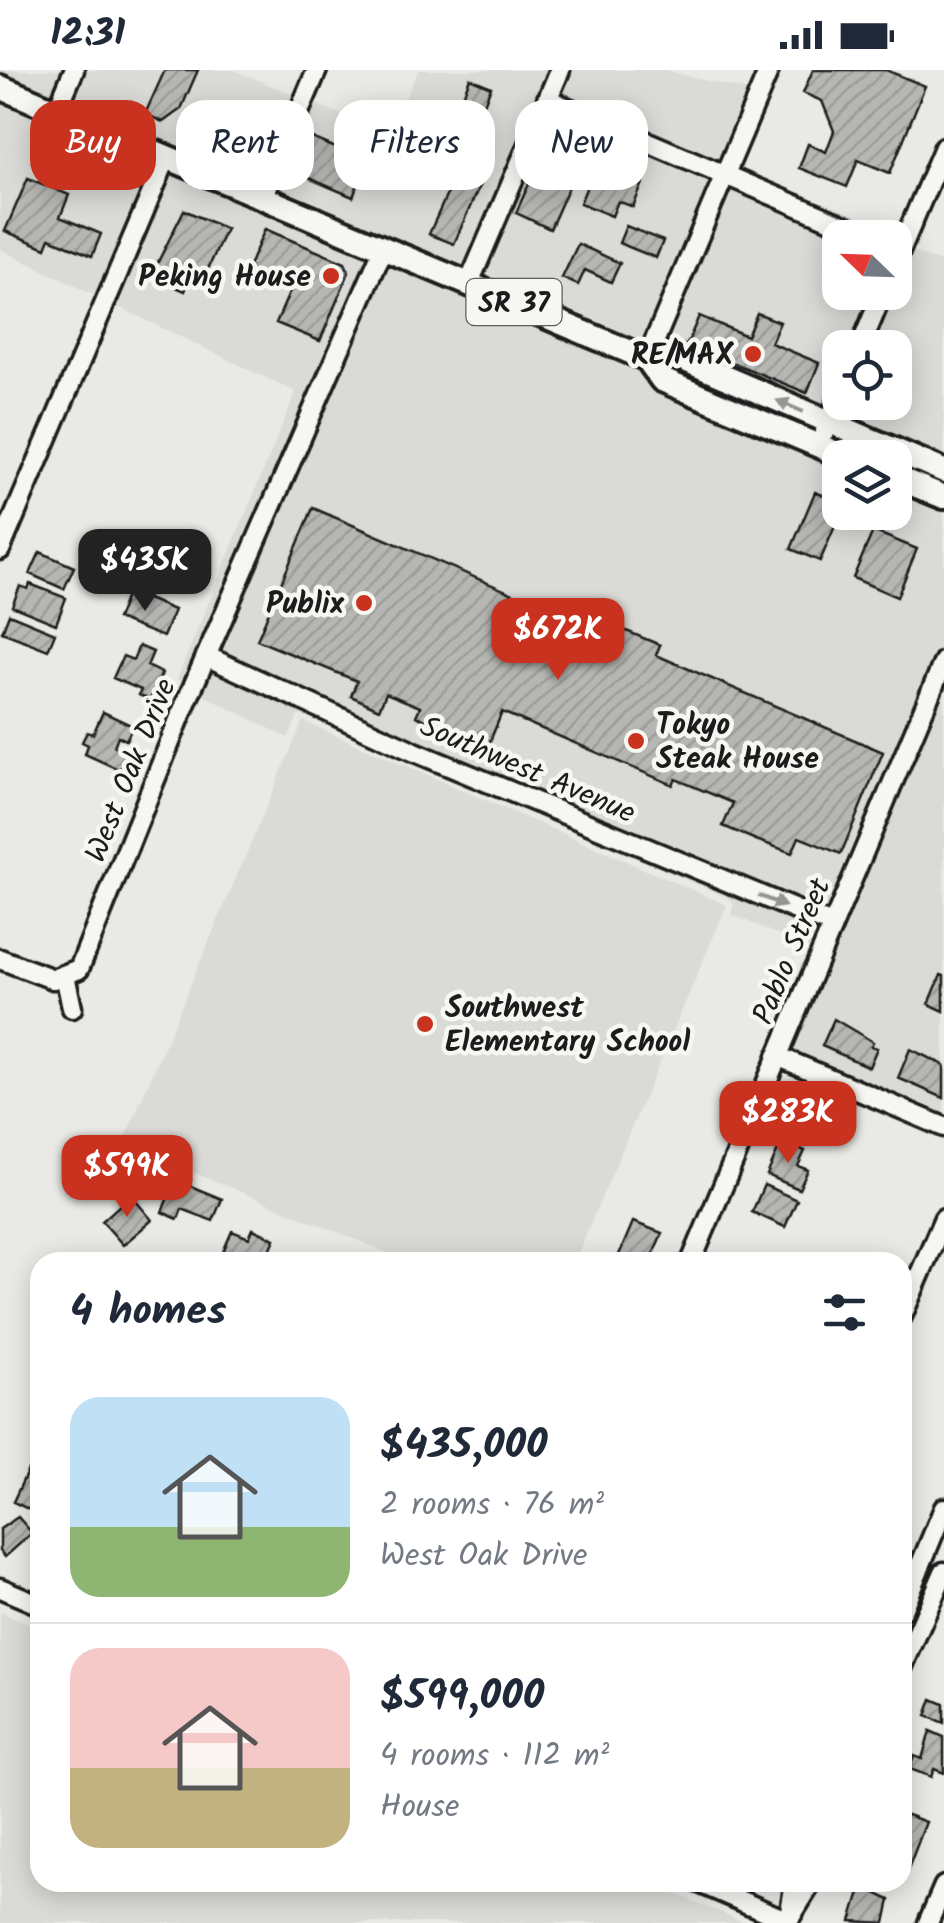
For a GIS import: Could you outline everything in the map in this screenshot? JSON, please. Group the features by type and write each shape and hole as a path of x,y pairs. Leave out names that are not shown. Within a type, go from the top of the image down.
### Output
{"main road":[{"name":"SR 37","path":"0,87 32,100"},
{"name":"SR 37","path":"156,151 646,358 674,355 944,471"},
{"name":"SR 37","path":"646,358 662,380 822,448"},
{"path":"912,484 944,497"}],"street":[{"path":"61,100 74,70"},
{"path":"263,196 317,70"},
{"path":"469,283 560,70"},
{"path":"646,358 769,70"},
{"path":"547,99 830,220"},
{"path":"912,220 944,147"},
{"path":"0,550 168,156"},
{"name":"West Oak Drive","path":"65,976 78,969 87,951 206,656 384,248"},
{"path":"818,446 829,420"},
{"name":"Southwest Avenue","path":"206,656 333,716 832,925"},
{"name":"Pablo Street","path":"695,1252 944,662"},
{"path":"0,959 41,977 65,976 72,1008"},
{"path":"777,1056 944,1127"},
{"path":"912,1293 944,1218"},
{"path":"912,1586 944,1508"},
{"path":"912,1645 944,1572"},
{"path":"0,1588 30,1601"},
{"path":"928,1923 944,1886"},
{"path":"720,1892 788,1922"},
{"path":"788,1922 792,1892"},
{"path":"788,1922 806,1892"}],"shaded area":[{"path":"0,70 64,70 52,100 0,78"},
{"path":"83,70 234,70 296,96 294,100 176,100 176,152 156,144 156,100 71,100"},
{"path":"419,70 550,70 537,100 515,100 515,152 464,272 274,192 314,190 314,103 334,112 334,190 495,190 495,100 404,100"},
{"path":"569,70 665,70 751,92 720,165 648,134 648,100 567,100 558,96"},
{"path":"0,95 30,108 30,190 143,190 98,297 0,249"},
{"path":"648,152 713,180 641,348 480,279 518,190 648,190"},
{"path":"173,167 176,190 228,190 373,251 185,684 177,679 296,392 114,305"},
{"path":"730,187 822,225 822,310 866,310 857,330 822,330 822,412 661,349"},
{"path":"912,252 944,263 944,463 912,449 912,440 890,440 842,420 912,420 912,330 876,330 885,310 912,310"},
{"path":"389,258 639,364 822,454 822,530 912,530 912,492 944,505 944,639 827,915 418,745 218,653"},
{"path":"211,667 411,759 821,929 812,950 731,914 734,904 729,898 306,715 298,716 288,738 200,693"},
{"path":"944,684 944,1118 790,1053"},
{"name":"Southwest Elementary School","path":"303,721 727,905 578,1252 386,1252 123,1143"},
{"path":"0,1612 30,1625 30,1892 671,1892 746,1923 0,1923"}],"building":[{"path":"165,70 198,70 185,100 176,100 176,113 163,122 156,119 156,100 151,100"},
{"path":"813,70 886,70 925,86 890,173 858,160 847,187 799,168 808,144 826,152 834,131 822,101 803,93"},
{"path":"470,78 491,87 486,100 461,100"},
{"path":"314,139 334,147 334,189 314,180"},
{"path":"28,178 30,190 57,190 69,195 60,217 101,234 92,256 50,238 46,248 5,231"},
{"path":"337,190 356,190 353,197"},
{"path":"449,190 478,190 454,244 429,234"},
{"path":"526,190 567,190 550,229 516,213"},
{"path":"585,190 640,190 633,207 618,201 612,216 580,203"},
{"path":"184,210 226,229 205,276 193,271 185,291 151,276"},
{"path":"626,226 663,241 656,258 619,243"},
{"path":"265,229 345,263 349,272 320,341 276,323 290,291 246,273"},
{"path":"578,244 620,263 611,282 585,270 578,285 562,278"},
{"name":"RE/MAX","path":"757,313 780,322 771,343 819,363 807,393 687,344 699,316 747,336"},
{"path":"815,492 822,495 822,530 833,530 820,561 791,549"},
{"path":"313,508 560,614 564,605 660,645 656,655 883,752 841,854 799,837 792,853 756,840 723,826 733,803 676,779 673,785 502,712 488,746 416,716 420,707 386,693 379,709 351,696 357,681 257,640"},
{"path":"873,531 917,549 897,597 853,578"},
{"path":"40,552 74,567 64,589 30,574"},
{"path":"30,584 66,598 56,624 12,606 20,586 28,589"},
{"path":"128,591 174,610 163,637 117,619"},
{"path":"9,614 55,633 48,650 2,632"},
{"path":"139,646 153,652 147,666 162,673 150,700 139,695 141,690 113,678 123,656 133,660"},
{"path":"103,712 133,726 126,740 118,736 114,746 128,752 120,770 85,754 88,745 82,742 87,732 93,734"},
{"path":"941,975 944,976 944,1011 929,1004"},
{"path":"834,1019 873,1042 871,1046 877,1048 869,1067 822,1046"},
{"path":"910,1049 944,1065 944,1098 898,1078"},
{"path":"799,1101 817,1109 813,1116 824,1121 815,1141 787,1128"},
{"path":"782,1141 805,1151 798,1166 808,1170 799,1189 767,1175"},
{"path":"177,1175 190,1180 188,1185 222,1199 213,1221 182,1209 178,1219 162,1212"},
{"path":"764,1185 797,1200 785,1227 752,1212"},
{"path":"131,1195 152,1220 123,1245 102,1221"},
{"path":"633,1222 662,1233 654,1252 620,1252"},
{"path":"253,1229 275,1239 269,1252 223,1252 232,1231 249,1238"},
{"path":"30,1465 30,1510 13,1502"},
{"path":"18,1517 30,1535 5,1557 0,1551 0,1529"},
{"path":"932,1699 944,1704 944,1723 926,1716"},
{"path":"930,1731 944,1737 944,1773 934,1769 931,1777 912,1770 914,1756 922,1759"},
{"path":"912,1817 926,1822 912,1858"},
{"path":"860,1892 878,1892 890,1900 885,1923 851,1921"}],"place":[{"name":"Peking House","path":"331,276"},
{"name":"RE/MAX","path":"753,354"},
{"name":"Publix","path":"364,603"},
{"name":"Tokyo Steak House","path":"636,741"},
{"name":"Southwest Elementary School","path":"425,1024"}]}
